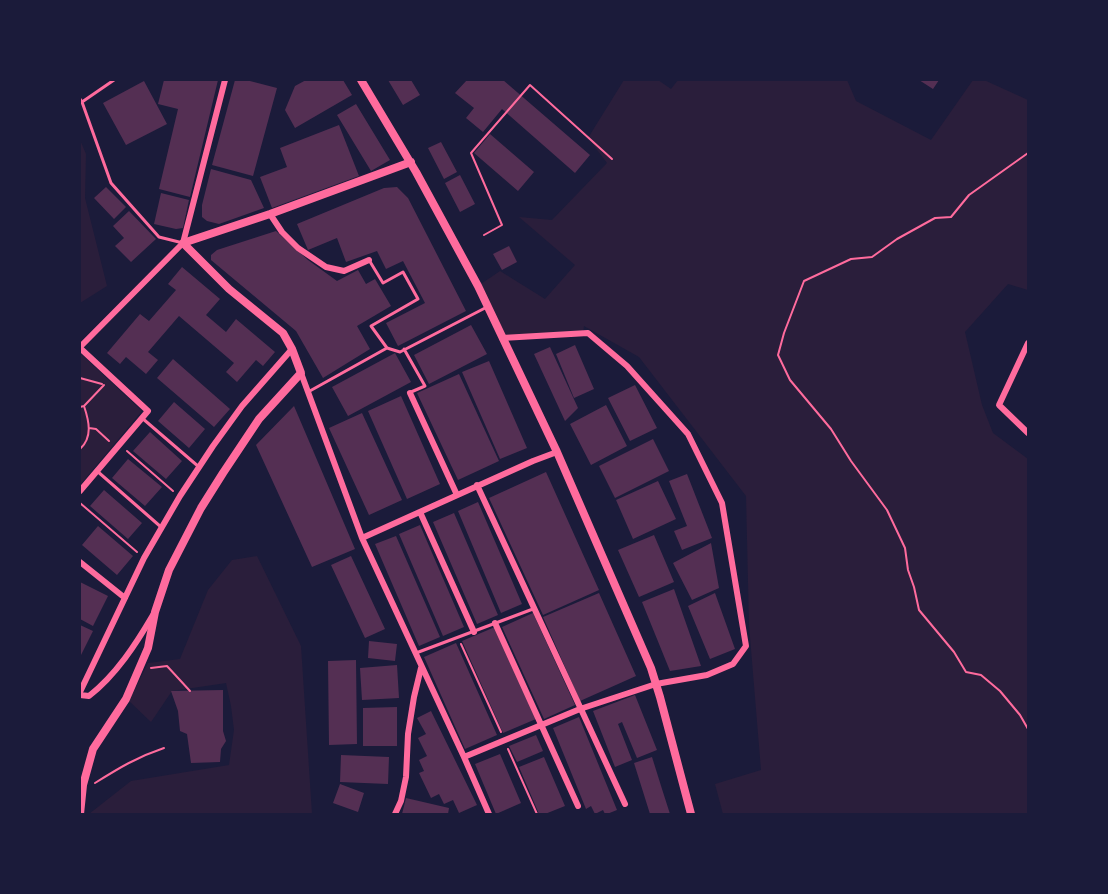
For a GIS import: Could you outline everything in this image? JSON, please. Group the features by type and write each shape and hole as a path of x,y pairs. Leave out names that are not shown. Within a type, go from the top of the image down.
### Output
{"street":[{"path":"183,243 225,80"},
{"path":"361,80 411,162 473,277 557,452 651,668 691,814"},
{"path":"80,491 148,411 80,348 183,243 411,162"},
{"path":"270,214 282,232 298,248 326,267 344,271 369,261"},
{"path":"183,243 230,289 283,333 292,349 362,538 489,814"},
{"path":"464,757 580,709 656,684 707,675 733,664 746,646 722,503 688,434 627,366 588,333 502,338"},
{"path":"1029,343 999,405 1029,433"},
{"path":"292,349 242,406 180,496 144,558 80,694 89,696 102,686 142,634 154,612 169,570 222,473 259,419 301,373"},
{"path":"410,393 457,495"},
{"path":"362,538 477,485 557,452"},
{"path":"477,485 625,804"},
{"path":"420,512 474,632"},
{"path":"80,562 125,598"},
{"path":"80,814 82,792 93,749 126,699 148,648 154,612"},
{"path":"495,623 578,806"},
{"path":"394,814 401,801 406,777 408,734 414,697 422,668"}],"lane":[{"path":"114,80 81,100 111,183 159,237 183,243"},
{"path":"369,261 384,283 403,272 418,299 371,326 387,348 400,351 488,307"},
{"path":"308,392 387,348"},
{"path":"404,349 425,386 410,393"},
{"path":"142,418 199,467"},
{"path":"96,471 161,527"},
{"path":"415,653 535,608"}],"path":[{"path":"484,235 502,225 471,153 530,86 612,159"},
{"path":"1029,153 969,195 951,217 935,218 897,239 872,257 851,259 804,281 778,355 790,380 831,429 887,510 905,548 908,570 919,610 954,652 966,672 981,675 1000,692 1029,729"},
{"path":"96,376 105,384"},
{"path":"80,378 105,384"},
{"path":"80,407 84,406 105,384"},
{"path":"80,449 85,444 89,428 84,406"},
{"path":"89,428 96,429 180,496"},
{"path":"80,503 144,558"},
{"path":"458,637 537,814"},
{"path":"139,669 167,666 190,691"},
{"path":"82,792 141,755 164,748"}],"shaded area":[{"path":"624,80 658,80 671,89 678,80 847,80 856,101 931,140 973,80 984,80 1028,100 1028,290 1008,284 965,332 982,405 993,433 1028,459 1028,814 723,814 715,784 761,770 749,625 746,496 639,357 584,326 583,333 502,338 478,286 500,271 545,299 575,265 519,217 552,220 607,163 588,138"},
{"path":"80,140 86,154 85,198 107,286 80,303"},
{"path":"80,353 142,411 80,485"},
{"path":"257,556 301,646 312,814 89,814 131,781 229,765 234,730 226,683 172,691 151,722 129,701 148,663 180,659 208,590 232,560"}],"building":[{"path":"164,80 218,80 190,197 159,189 178,109 158,104"},
{"path":"235,80 246,80 277,88 253,176 212,165"},
{"path":"306,80 343,80 352,95 295,128 285,110 295,86"},
{"path":"388,80 411,80 420,95 403,105"},
{"path":"467,80 503,80 590,155 575,173 502,109 483,132 466,118 474,108 455,93"},
{"path":"919,80 939,80 933,89"},
{"path":"144,81 167,124 126,145 103,103"},
{"path":"356,104 390,160 371,171 337,115"},
{"path":"339,125 359,176 272,208 260,177 287,167 280,148"},
{"path":"490,134 534,172 518,191 474,153"},
{"path":"441,142 457,172 444,179 428,148"},
{"path":"211,169 251,180 264,208 219,224 207,221 202,217 202,205"},
{"path":"460,175 475,204 460,212 445,183"},
{"path":"106,187 126,207 114,219 94,198"},
{"path":"397,187 408,198 466,311 398,346 386,323 425,303 403,261 386,269 377,251 346,262 337,238 308,250 297,224 384,188"},
{"path":"161,193 189,200 183,228 176,229 154,224"},
{"path":"129,211 156,239 131,262 115,246 124,238 113,226"},
{"path":"276,231 308,260 337,281 358,270 366,284 375,279 391,306 357,326 370,349 323,378 296,331 211,260 211,255 217,250"},
{"path":"509,246 517,262 502,270 493,254"},
{"path":"182,267 220,299 206,315 226,332 236,319 275,352 263,366 256,360 237,382 226,372 234,363 179,316 148,352 158,360 146,374 126,357 120,364 107,353 140,314 149,321 176,290 168,284"},
{"path":"471,325 487,354 429,384 414,355"},
{"path":"575,345 594,389 574,398 556,354"},
{"path":"550,347 578,408 565,421 534,354"},
{"path":"395,353 411,382 348,416 332,387"},
{"path":"173,359 230,409 214,427 157,378"},
{"path":"489,361 527,448 500,459 462,372"},
{"path":"459,374 499,461 458,480 417,393"},
{"path":"635,385 657,428 630,441 608,398"},
{"path":"401,396 440,484 407,499 368,411"},
{"path":"174,402 205,429 189,448 158,421"},
{"path":"606,405 627,446 591,465 570,424"},
{"path":"294,406 355,549 312,567 256,445"},
{"path":"362,413 402,500 369,515 329,428"},
{"path":"150,432 182,461 166,479 133,451"},
{"path":"653,439 669,471 615,498 599,466"},
{"path":"128,459 162,487 145,506 112,478"},
{"path":"546,472 599,590 543,615 489,498"},
{"path":"687,474 712,538 682,550 674,531 687,526 669,481"},
{"path":"658,481 676,519 633,539 616,500"},
{"path":"104,490 142,523 128,539 90,506"},
{"path":"478,502 522,604 501,613 458,511"},
{"path":"454,513 498,615 477,624 433,522"},
{"path":"420,525 464,627 443,636 399,534"},
{"path":"98,526 133,556 117,575 82,545"},
{"path":"654,535 674,582 639,597 618,550"},
{"path":"396,536 440,637 419,646 375,544"},
{"path":"711,543 719,588 692,600 673,563"},
{"path":"351,556 385,629 365,638 331,565"},
{"path":"80,582 108,596 93,626 80,619"},
{"path":"674,589 701,666 670,671 642,602"},
{"path":"599,593 636,676 580,701 543,617"},
{"path":"715,593 735,649 710,659 688,606"},
{"path":"533,613 575,705 544,719 502,627"},
{"path":"80,625 93,631 80,657"},
{"path":"495,627 536,719 503,733 462,641"},
{"path":"369,641 397,644 395,661 368,658"},
{"path":"456,643 497,735 465,749 424,657"},
{"path":"356,660 357,744 329,745 328,661"},
{"path":"397,665 399,698 362,700 360,668"},
{"path":"223,690 223,731 226,741 221,749 220,762 191,763 187,734 180,731 178,711 171,691"},
{"path":"635,695 657,750 637,758 622,722 618,724 632,760 615,767 593,711"},
{"path":"397,707 397,746 363,746 363,708"},
{"path":"431,711 477,805 459,813 453,800 444,804 439,794 431,798 419,773 424,771 419,760 427,756 418,738 426,734 417,718"},
{"path":"579,717 617,810 607,814 603,810 595,814 591,806 586,809 553,728"},
{"path":"536,735 543,751 517,762 509,746"},
{"path":"500,754 521,803 496,814 475,764"},
{"path":"341,755 389,757 388,784 340,782"},
{"path":"544,757 565,806 539,814 519,767"},
{"path":"652,757 670,814 650,814 634,763"},
{"path":"340,784 364,793 358,812 333,803"},
{"path":"406,798 449,808 448,814 402,814"}]}
